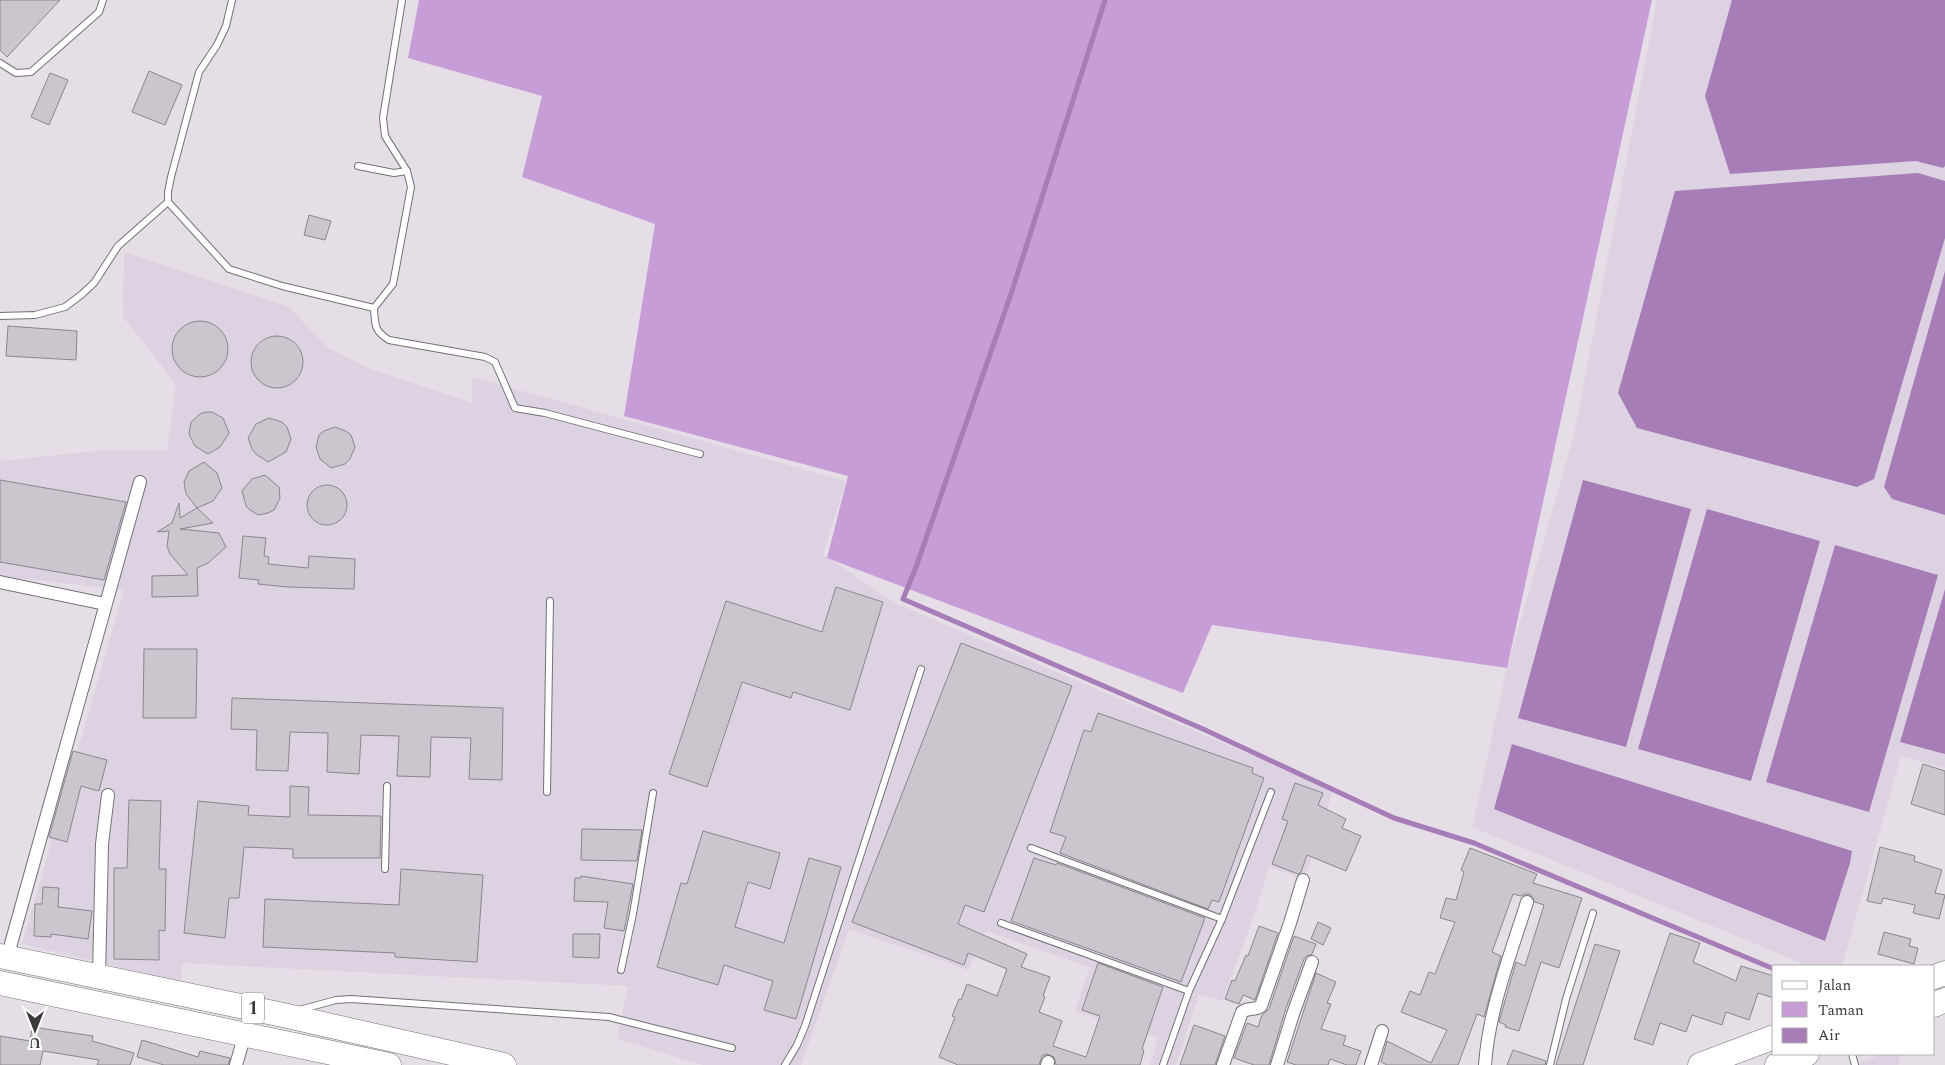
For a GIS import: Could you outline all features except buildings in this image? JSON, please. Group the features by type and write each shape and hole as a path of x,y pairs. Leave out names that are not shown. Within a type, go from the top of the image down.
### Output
{"highway":[{"name":"1","path":"4,957 99,975 504,1065"},
{"name":"1","path":"0,983 385,1065"},
{"path":"1700,1065 1772,1038"},
{"path":"1777,1065 1804,1055"}],"street":[{"path":"4,957 140,482"},
{"path":"0,582 105,604"},
{"path":"99,975 102,844 108,795"},
{"path":"1223,1065 1242,1012 1246,1008 1257,1009 1260,1006 1290,923 1303,880"},
{"path":"1485,1065 1486,1044 1493,1010 1527,902"},
{"path":"1277,1065 1312,962"},
{"path":"1371,1065 1382,1031"},
{"path":"236,1065 245,1034"}],"lane":[{"path":"0,63 16,73 31,72 99,12 103,0"},
{"path":"232,0 226,26 217,45 199,72 171,177 168,202 229,269 282,286 374,308"},
{"path":"402,0 383,118 385,136 407,171 411,187 393,284 374,308 374,324 380,334 390,340 485,357 495,362 515,408 545,413 700,454"},
{"path":"358,166 394,173 407,171"},
{"path":"0,316 35,315 65,307 94,282 118,246 168,202"},
{"path":"547,792 550,601"},
{"path":"784,1065 797,1045 805,1026 921,669"},
{"path":"385,869 387,786"},
{"path":"1163,1065 1189,991 1222,919 1271,792"},
{"path":"621,970 633,914 653,793"},
{"path":"1031,848 1222,919"},
{"path":"1550,1065 1566,999 1593,913"},
{"path":"1001,923 1189,991"},
{"path":"283,1015 336,1000 351,999 566,1014 609,1018 732,1048"}],"shaded area":[{"path":"1657,0 1945,0 1945,768 1901,756 1842,965 1807,965 1472,827 1507,668 1574,435"},
{"path":"124,252 289,307 327,347 370,369 472,403 472,377 846,481 823,554 895,603 1333,790 1305,879 1269,867 1254,916 1222,1001 1199,994 1176,1065 1150,1065 1158,1038 1075,1011 1090,967 985,931 968,970 849,929 801,1065 703,1065 617,1039 628,986 182,963 181,982 22,944 124,590 0,576 0,461 105,450 167,451 176,384 123,317"},
{"path":"1880,1055 1901,1055 1898,1065 1851,1065"}],"green space":[{"path":"419,0 1652,0 1507,668 1212,625 1183,693 827,558 848,476 624,416 655,224 522,177 542,96 408,58"}],"water":[{"path":"1732,0 1945,0 1945,166 1943,168 1916,161 1730,174 1705,96"},
{"path":"1918,173 1945,181 1945,238 1874,479 1857,487 1637,428 1618,393 1675,191"},
{"path":"1945,271 1945,515 1892,499 1884,487"},
{"path":"1583,480 1691,509 1626,747 1518,718"},
{"path":"1707,509 1820,541 1751,781 1638,749"},
{"path":"1835,545 1938,575 1869,812 1766,782"},
{"path":"1945,589 1945,754 1900,742"},
{"path":"1512,744 1852,851 1850,863 1825,941 1494,809"}],"waterway":[{"path":"1105,0 1011,294 915,570 903,599 1203,729 1394,818 1474,843 1772,968"}]}
